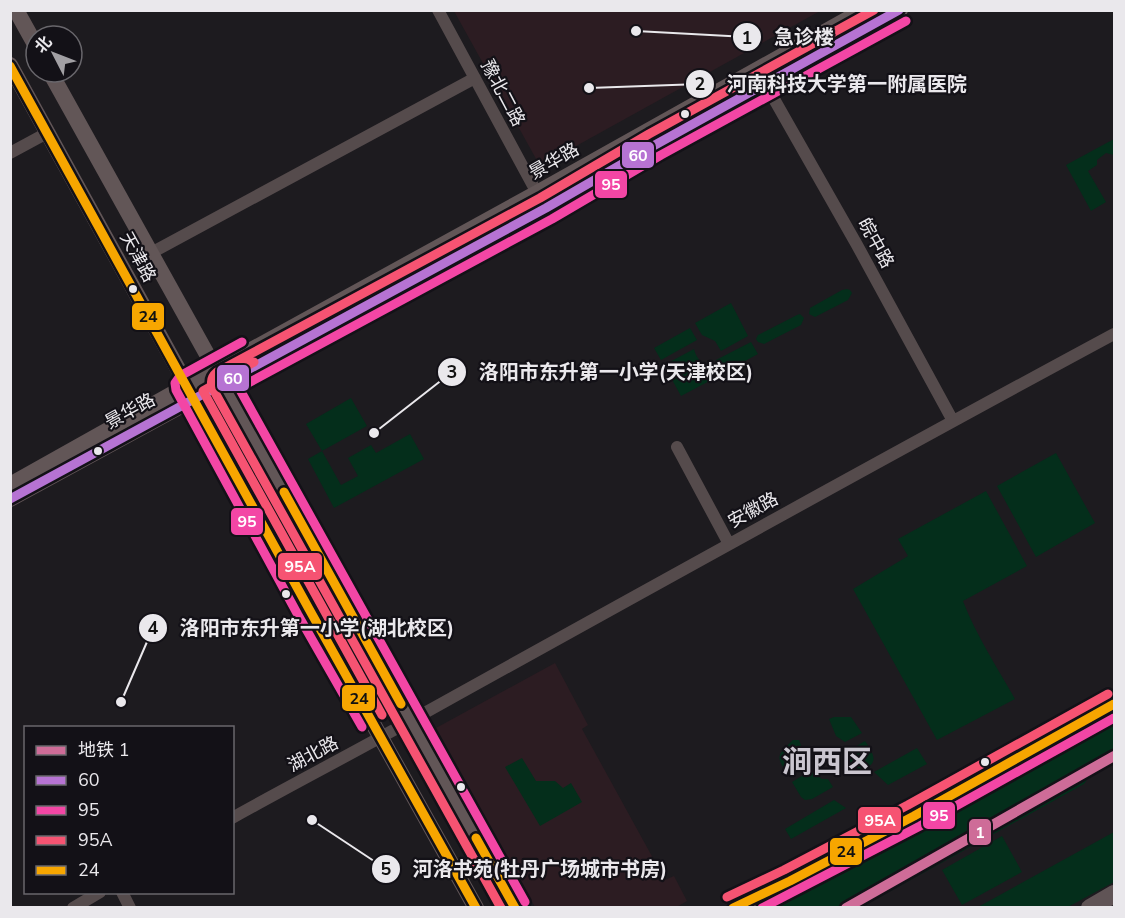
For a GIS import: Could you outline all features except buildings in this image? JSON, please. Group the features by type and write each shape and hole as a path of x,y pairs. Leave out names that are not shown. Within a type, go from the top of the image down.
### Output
{"main road":[{"path":"16,10 24,24"},
{"name":"景华路","path":"10,500 191,392 537,193 864,10"},
{"name":"景华路","path":"219,376 546,208 900,10"},
{"name":"天津路","path":"10,65 303,599 476,908"},
{"name":"天津路","path":"57,84 515,908"},
{"name":"景华路","path":"10,485 191,392"},
{"path":"732,908 748,903 999,770 1114,704"}],"street":[{"name":"豫北二路","path":"438,10 537,193"},
{"path":"151,253 475,78"},
{"name":"皖中路","path":"766,85 953,420"},
{"path":"10,153 47,133"},
{"name":"安徽路","path":"411,721 953,420 1114,334"},
{"path":"677,447 729,544"},
{"name":"湖北路","path":"234,817 411,721"},
{"path":"73,908 97,894"},
{"path":"123,894 130,908"}],"shaded area":[{"path":"454,11 820,11 540,166"},
{"path":"555,663 588,725 582,729 665,880 674,876 687,901 675,908 535,907 436,728"}],"green space":[{"path":"1114,139 1114,155 1106,153 1097,160 1097,165 1088,171 1106,202 1091,211 1066,165"},
{"path":"847,289 852,293 848,300 815,317 809,314 810,308"},
{"path":"731,303 748,336 721,351 715,341 702,335 695,323"},
{"path":"800,314 804,318 801,325 764,344 756,339 758,335"},
{"path":"690,328 697,340 661,360 654,348"},
{"path":"751,342 758,354 723,373 716,360"},
{"path":"694,349 700,360 706,366 712,364 719,376 681,396 664,365"},
{"path":"351,398 367,426 322,451 306,424"},
{"path":"410,434 424,459 334,508 308,459 322,451 341,485 358,476 348,458 371,445 376,453"},
{"path":"1056,453 1095,523 1036,557 997,486"},
{"path":"986,491 1027,566 963,601 980,639 1015,699 937,740 853,589 908,556 898,539"},
{"path":"1114,716 1114,748 1106,753 1084,784 862,907 766,907"},
{"path":"851,717 862,733 845,742 836,736 829,719"},
{"path":"793,740 799,740 805,756 805,765 788,775 780,756"},
{"path":"865,741 874,759 870,766 853,776 847,768 850,762 848,751"},
{"path":"917,748 927,764 888,785 874,772"},
{"path":"522,758 536,781 555,781 563,788 571,783 582,802 540,826 505,767"},
{"path":"810,771 822,779 828,779 833,787 812,799 805,800 792,782"},
{"path":"834,800 846,808 791,839 785,829"},
{"path":"1114,832 1114,882 1068,907 978,907"},
{"path":"1002,836 1022,872 962,905 942,870"}],"metro line":[{"name":"1","path":"846,908 1114,756"}],"transit line":[{"name":"95A","path":"501,908 213,389 212,378 217,372 540,198 649,134 874,10"},
{"name":"60","path":"10,499 546,208 899,10"},
{"name":"95","path":"525,902 239,388 552,219 661,155 906,21"},
{"name":"24","path":"10,66 476,908"},
{"name":"95","path":"242,342 180,376 175,383 176,390 298,615 362,727"},
{"name":"95A","path":"254,362 203,391 382,715"},
{"name":"24","path":"284,492 401,704"},
{"name":"95A","path":"727,897 908,805 1108,694"},
{"name":"24","path":"733,908 914,816 1114,704"},
{"name":"95","path":"762,908 920,826 1114,718"},
{"name":"24","path":"476,838 515,908"}],"place":[{"name":"急诊楼","path":"636,31"},
{"name":"河南科技大学第一附属医院","path":"589,88"},
{"name":"洛阳市东升第一小学(天津校区)","path":"374,433"},
{"name":"洛阳市东升第一小学(湖北校区)","path":"121,702"},
{"name":"河洛书苑(牡丹广场城市书房)","path":"312,820"}],"district":[{"name":"涧西区","path":"827,762"}]}
